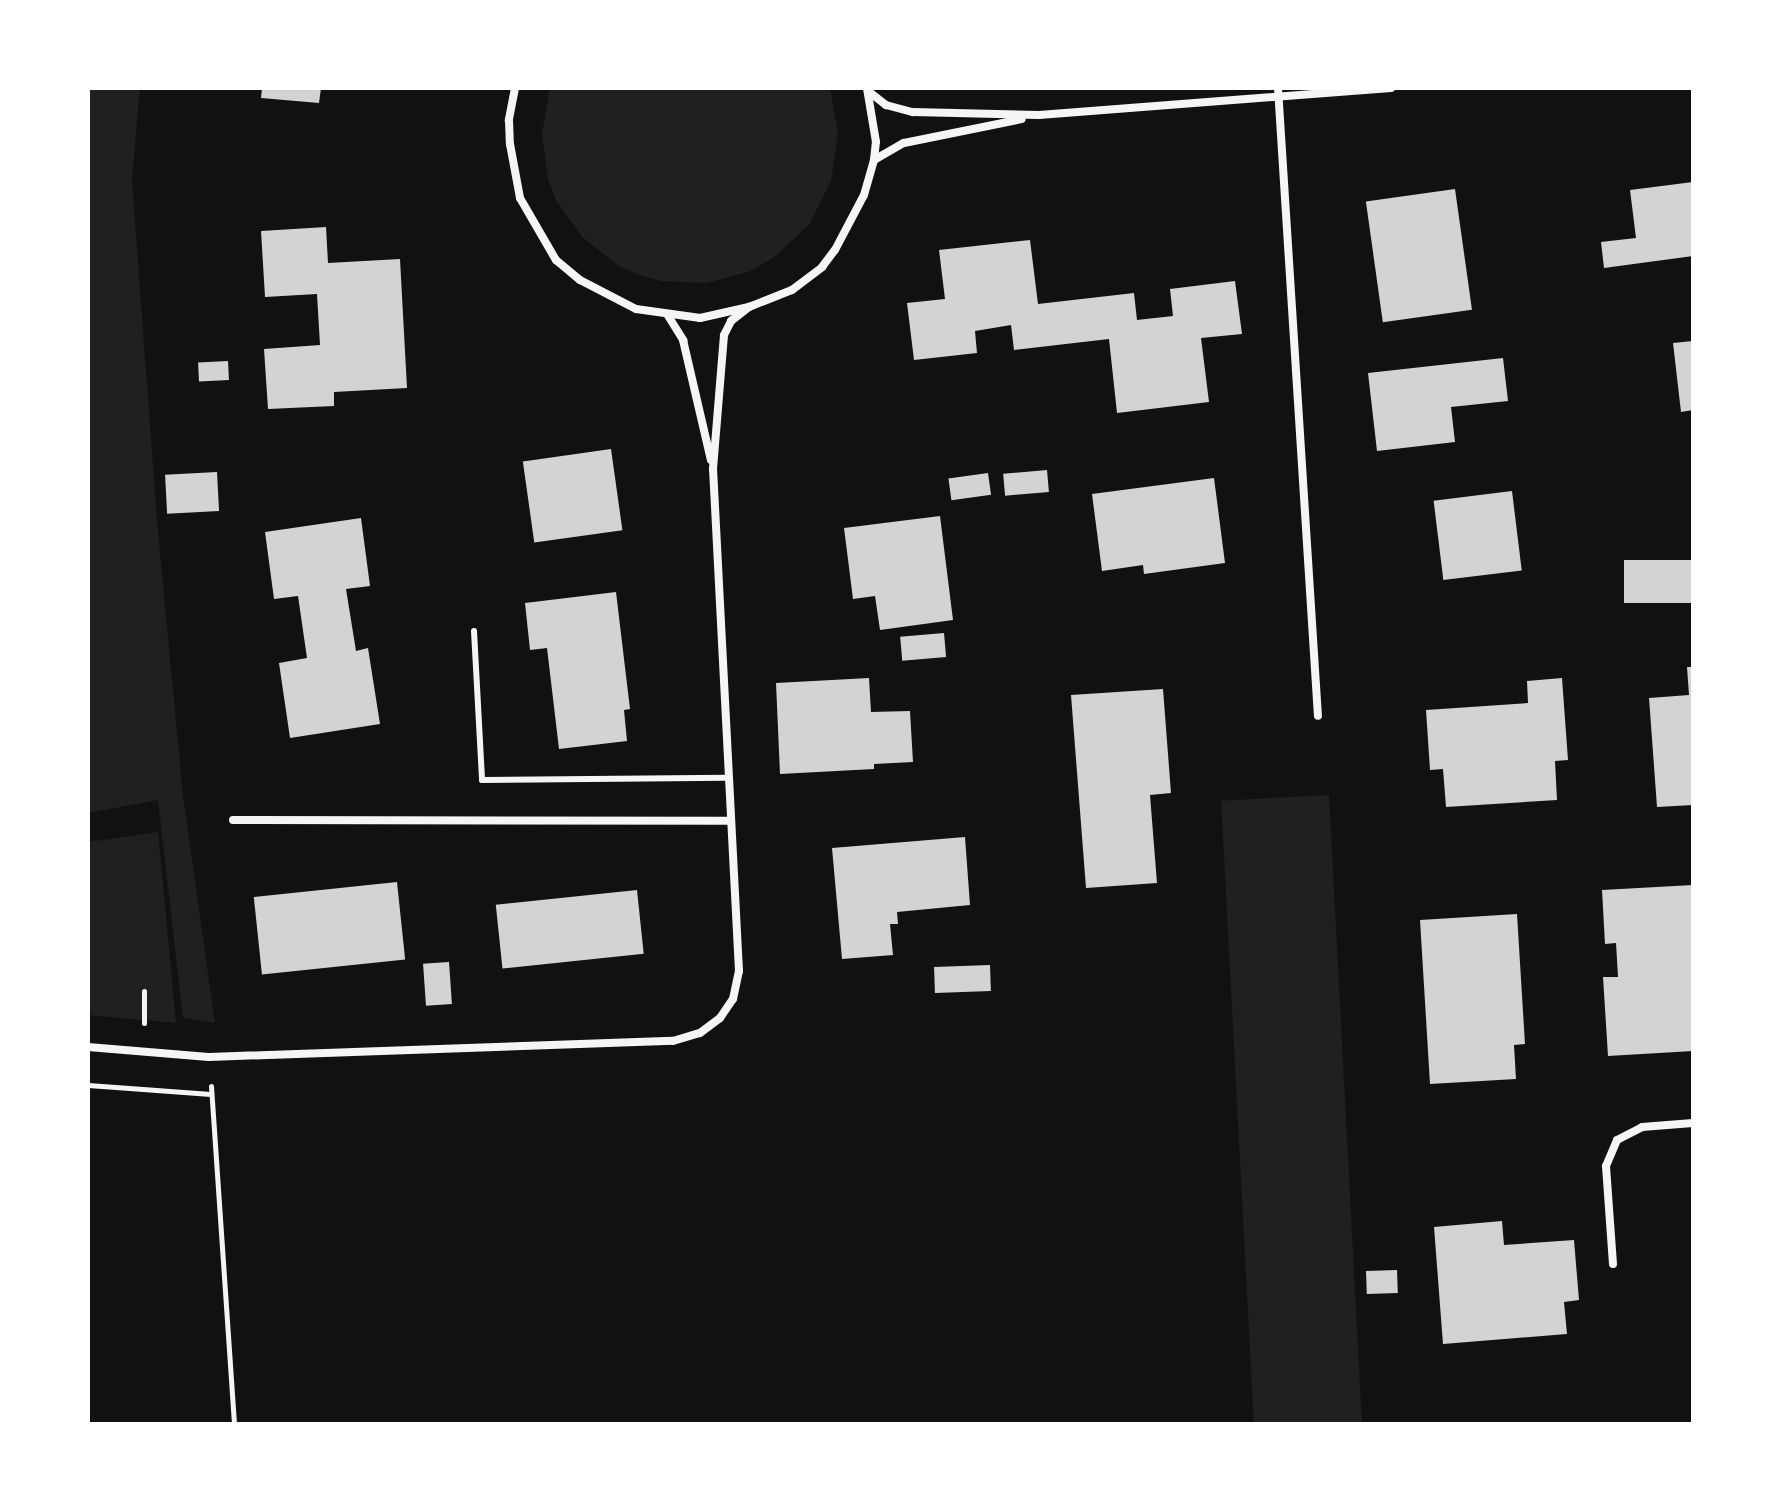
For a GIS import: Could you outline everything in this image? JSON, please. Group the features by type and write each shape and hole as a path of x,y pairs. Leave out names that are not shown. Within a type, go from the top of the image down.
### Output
{"street":[{"path":"515,88 509,120 520,198 539,236 556,260 580,280 636,309 700,318 749,307 792,290 822,267 853,219 874,160 876,142 867,89"},
{"path":"874,160 904,143 1039,115 1278,92 1391,88"},
{"path":"867,89 886,105 913,112 1039,115"},
{"path":"1278,92 1318,716"},
{"path":"88,1047 209,1057 673,1041 700,1033 720,1018 733,999 739,971 713,469 724,338 731,321 749,307"},
{"path":"667,314 686,352 713,469"},
{"path":"233,820 730,821"},
{"path":"1613,1264 1606,1166 1617,1140 1642,1127 1693,1123"}],"lane":[{"path":"474,631 482,780 727,778"}],"path":[{"path":"209,1057 234,1424"},
{"path":"88,1085 211,1094"}],"shaded area":[{"path":"88,88 140,88 132,180 157,521 183,796 215,1023 183,1018 158,800 88,813"},
{"path":"550,88 830,88 838,133 831,181 809,225 773,258 751,271 707,283 661,281 639,275 619,266 582,237 556,200 548,179 542,134"},
{"path":"1329,795 1362,1424 1254,1424 1221,801"},
{"path":"158,832 176,1023 88,1015 88,842"}],"building":[{"path":"262,88 321,88 319,103 261,98"},
{"path":"1693,182 1693,256 1604,268 1601,242 1636,238 1630,190"},
{"path":"1455,189 1472,310 1383,322 1366,202"},
{"path":"326,227 328,263 400,259 407,388 334,392 334,406 268,409 264,349 320,345 317,294 265,297 261,231"},
{"path":"1030,240 1038,304 1134,293 1137,320 1173,316 1170,289 1235,281 1242,334 1201,338 1209,402 1117,413 1109,339 1014,350 1011,325 975,331 977,353 914,360 907,303 945,299 939,250"},
{"path":"1693,341 1693,410 1681,412 1673,343"},
{"path":"1503,358 1508,401 1451,407 1455,442 1377,451 1368,373"},
{"path":"228,361 229,380 199,382 198,363"},
{"path":"611,449 622,530 534,543 523,461"},
{"path":"1047,470 1049,492 1005,496 1003,474"},
{"path":"217,472 219,511 167,514 165,475"},
{"path":"988,473 991,495 951,500 948,479"},
{"path":"1214,478 1225,563 1144,574 1143,565 1102,571 1092,494"},
{"path":"1512,491 1522,570 1443,580 1434,501"},
{"path":"940,516 953,620 880,630 875,596 853,599 844,528"},
{"path":"361,518 370,586 346,589 356,651 368,648 380,724 290,738 279,663 307,658 298,596 274,599 265,532"},
{"path":"1624,560 1693,560 1693,603 1624,603"},
{"path":"616,592 630,709 624,710 627,741 559,749 547,648 530,650 525,603"},
{"path":"944,633 946,657 902,661 900,637"},
{"path":"1687,667 1693,667 1693,805 1657,807 1649,698 1689,695"},
{"path":"869,678 871,712 910,711 913,762 874,764 874,769 780,774 776,683"},
{"path":"1562,678 1568,760 1555,761 1557,800 1446,807 1443,769 1430,770 1426,710 1528,703 1527,681"},
{"path":"1163,689 1171,793 1150,795 1157,883 1086,888 1071,695"},
{"path":"965,837 970,905 897,912 898,924 890,924 893,955 842,959 832,848"},
{"path":"397,882 405,960 262,975 254,897"},
{"path":"1693,885 1693,1051 1608,1056 1603,977 1618,977 1616,943 1605,944 1602,890"},
{"path":"637,890 644,954 502,968 496,905"},
{"path":"1517,914 1525,1044 1514,1045 1516,1079 1430,1084 1420,920"},
{"path":"449,962 452,1004 426,1006 423,964"},
{"path":"990,965 991,991 935,993 934,967"},
{"path":"1502,1221 1504,1245 1574,1240 1579,1300 1564,1302 1567,1334 1443,1344 1434,1227"},
{"path":"1397,1270 1398,1293 1367,1294 1366,1271"}]}
